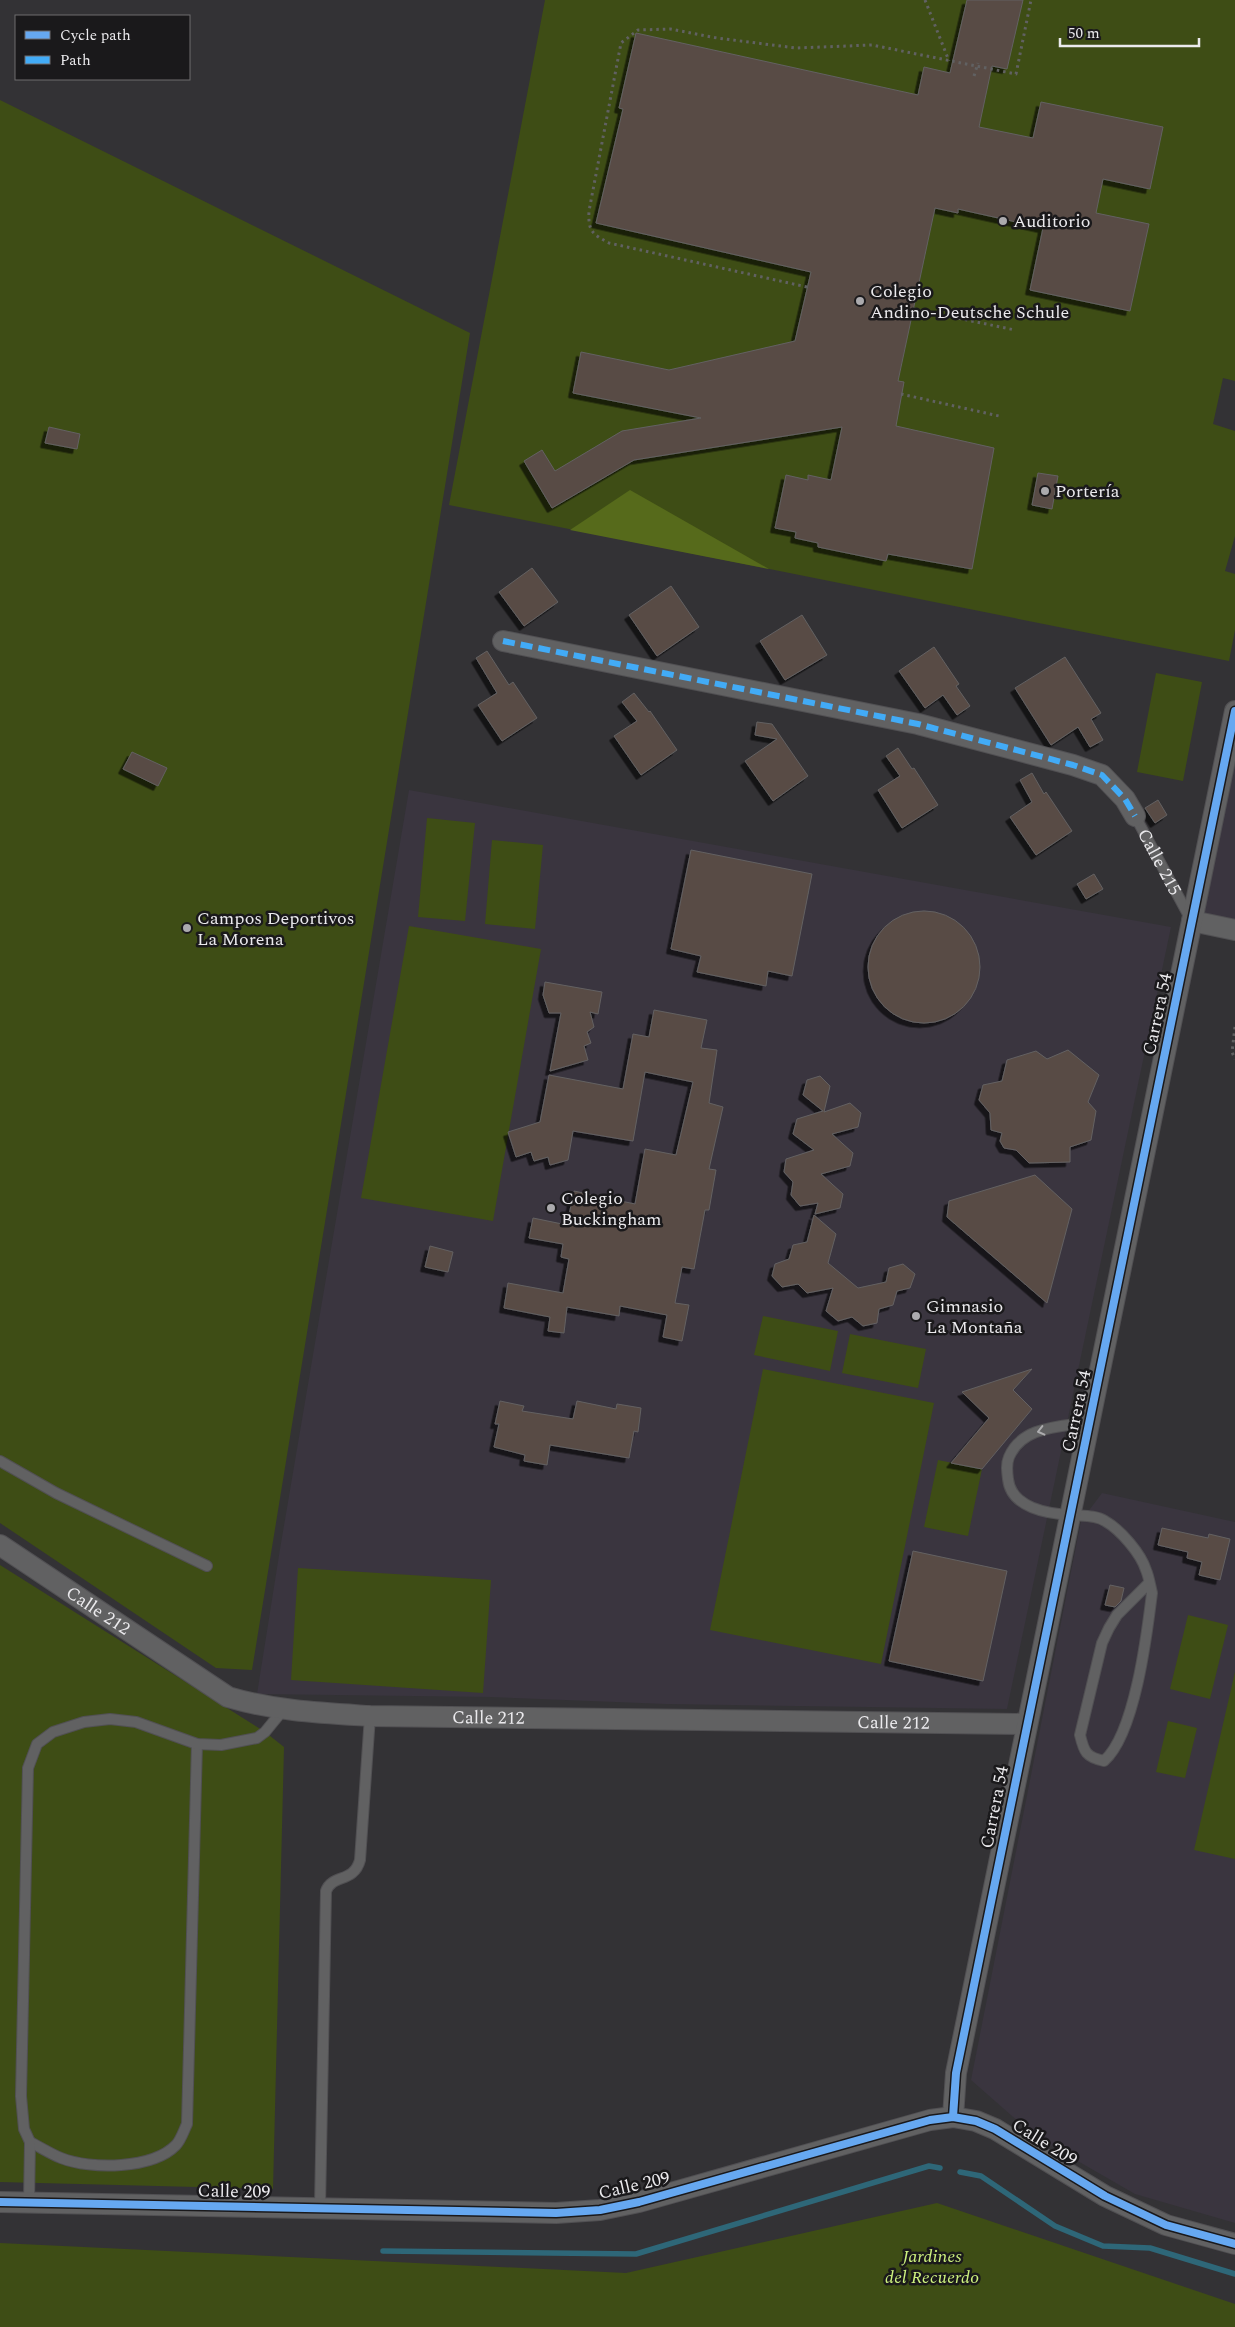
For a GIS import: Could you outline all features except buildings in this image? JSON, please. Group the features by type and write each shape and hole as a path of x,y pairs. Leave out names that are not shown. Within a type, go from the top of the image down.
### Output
{"street":[{"path":"503,641 918,724 1073,764 1102,775 1125,799 1135,816"},
{"name":"Carrera 54","path":"953,2117 956,2073 1235,711"},
{"path":"1192,921 1235,930"},
{"name":"Calle 212","path":"0,1544 228,1697 258,1706 283,1710 370,1716 1027,1724"},
{"name":"Calle 209","path":"0,2202 556,2213 600,2210 639,2202 869,2135 930,2120 953,2117 976,2121 994,2128 1104,2196 1166,2225 1235,2244"}],"lane":[{"name":"Calle 215","path":"1135,816 1192,921"},
{"path":"1088,1422 1031,1433 1020,1440 1012,1450 1006,1463 1009,1488 1027,1506 1104,1520 1116,1529 1136,1552 1146,1569 1150,1584 1151,1602 1139,1680 1119,1741 1112,1753 1104,1761 1091,1758 1083,1747 1080,1735 1102,1643 1116,1615 1150,1584"},
{"path":"0,1461 56,1493 208,1566"},
{"path":"29,2202 30,2142 24,2128 21,2096 28,1768 36,1744 54,1732 84,1722 110,1719 136,1722 197,1744 221,1745 257,1738 265,1732 283,1710"},
{"path":"320,2208 326,1891 332,1883 351,1876 358,1869 370,1716"},
{"path":"30,2142 62,2159 94,2164 129,2165 161,2157 177,2144 186,2124 197,1744"}],"path":[{"path":"925,0 949,61"},
{"path":"807,287 608,243 594,235 589,224 590,211 622,43 638,30 670,29 717,38 796,48 872,45 1016,74 1031,0"},
{"path":"974,76 978,62"},
{"path":"914,309 1016,330"},
{"path":"901,394 999,416"},
{"path":"1235,1027 1232,1052 1235,1058"}],"shaded area":[{"path":"1235,741 1235,924 1198,917"},
{"path":"409,790 1171,927 1007,1709 666,1704 490,1697 257,1694"},
{"path":"1102,1493 1235,1522 1235,2223 1135,2194 1036,2137 971,2080 1081,1521"}],"green space":[{"path":"545,0 1235,0 1235,381 1223,378 1213,424 1235,431 1235,536 1225,571 1235,574 1235,630 1229,661 449,505"},
{"name":"Campos Deportivos La Morena","path":"0,100 470,333 252,1670 216,1668 0,1523"},
{"path":"630,490 769,569 570,530"},
{"path":"1156,673 1202,682 1183,781 1137,772"},
{"path":"427,818 475,823 465,921 418,917"},
{"path":"492,840 543,845 535,929 485,924"},
{"path":"409,926 541,949 493,1221 361,1198"},
{"path":"763,1316 838,1331 830,1371 754,1355"},
{"path":"850,1334 926,1349 918,1388 842,1373"},
{"path":"763,1369 934,1403 881,1664 710,1630"},
{"path":"938,1460 982,1469 968,1536 924,1527"},
{"path":"0,1565 265,1732 284,1747 273,2189 0,2182"},
{"path":"298,1568 491,1580 483,1693 291,1680"},
{"path":"1188,1615 1228,1625 1210,1699 1170,1689"},
{"path":"1235,1672 1235,1859 1194,1850"},
{"path":"1168,1721 1197,1728 1185,1778 1156,1772"},
{"name":"Jardines del Recuerdo","path":"937,2203 1235,2304 1235,2327 0,2327 0,2243 626,2273"}],"waterway":[{"path":"383,2251 636,2254 929,2166 940,2168"},
{"path":"960,2172 981,2176 1055,2226 1103,2246 1150,2248 1235,2274"}],"marked path":[{"path":"503,641 918,724 1073,765 1102,775 1125,799 1135,816"}],"cycle path":[{"path":"953,2117 956,2073 1235,711"},
{"path":"0,2202 556,2213 600,2210 639,2202 930,2120 953,2117 976,2121 995,2129 1105,2196 1166,2225 1235,2244"}],"place":[{"name":"Auditorio","path":"1003,221"},
{"name":"Colegio Andino-Deutsche Schule","path":"860,301"},
{"name":"Portería","path":"1045,491"},
{"name":"Campos Deportivos La Morena","path":"187,928"},
{"name":"Colegio Buckingham","path":"551,1208"},
{"name":"Gimnasio La Montaña","path":"916,1316"}]}
